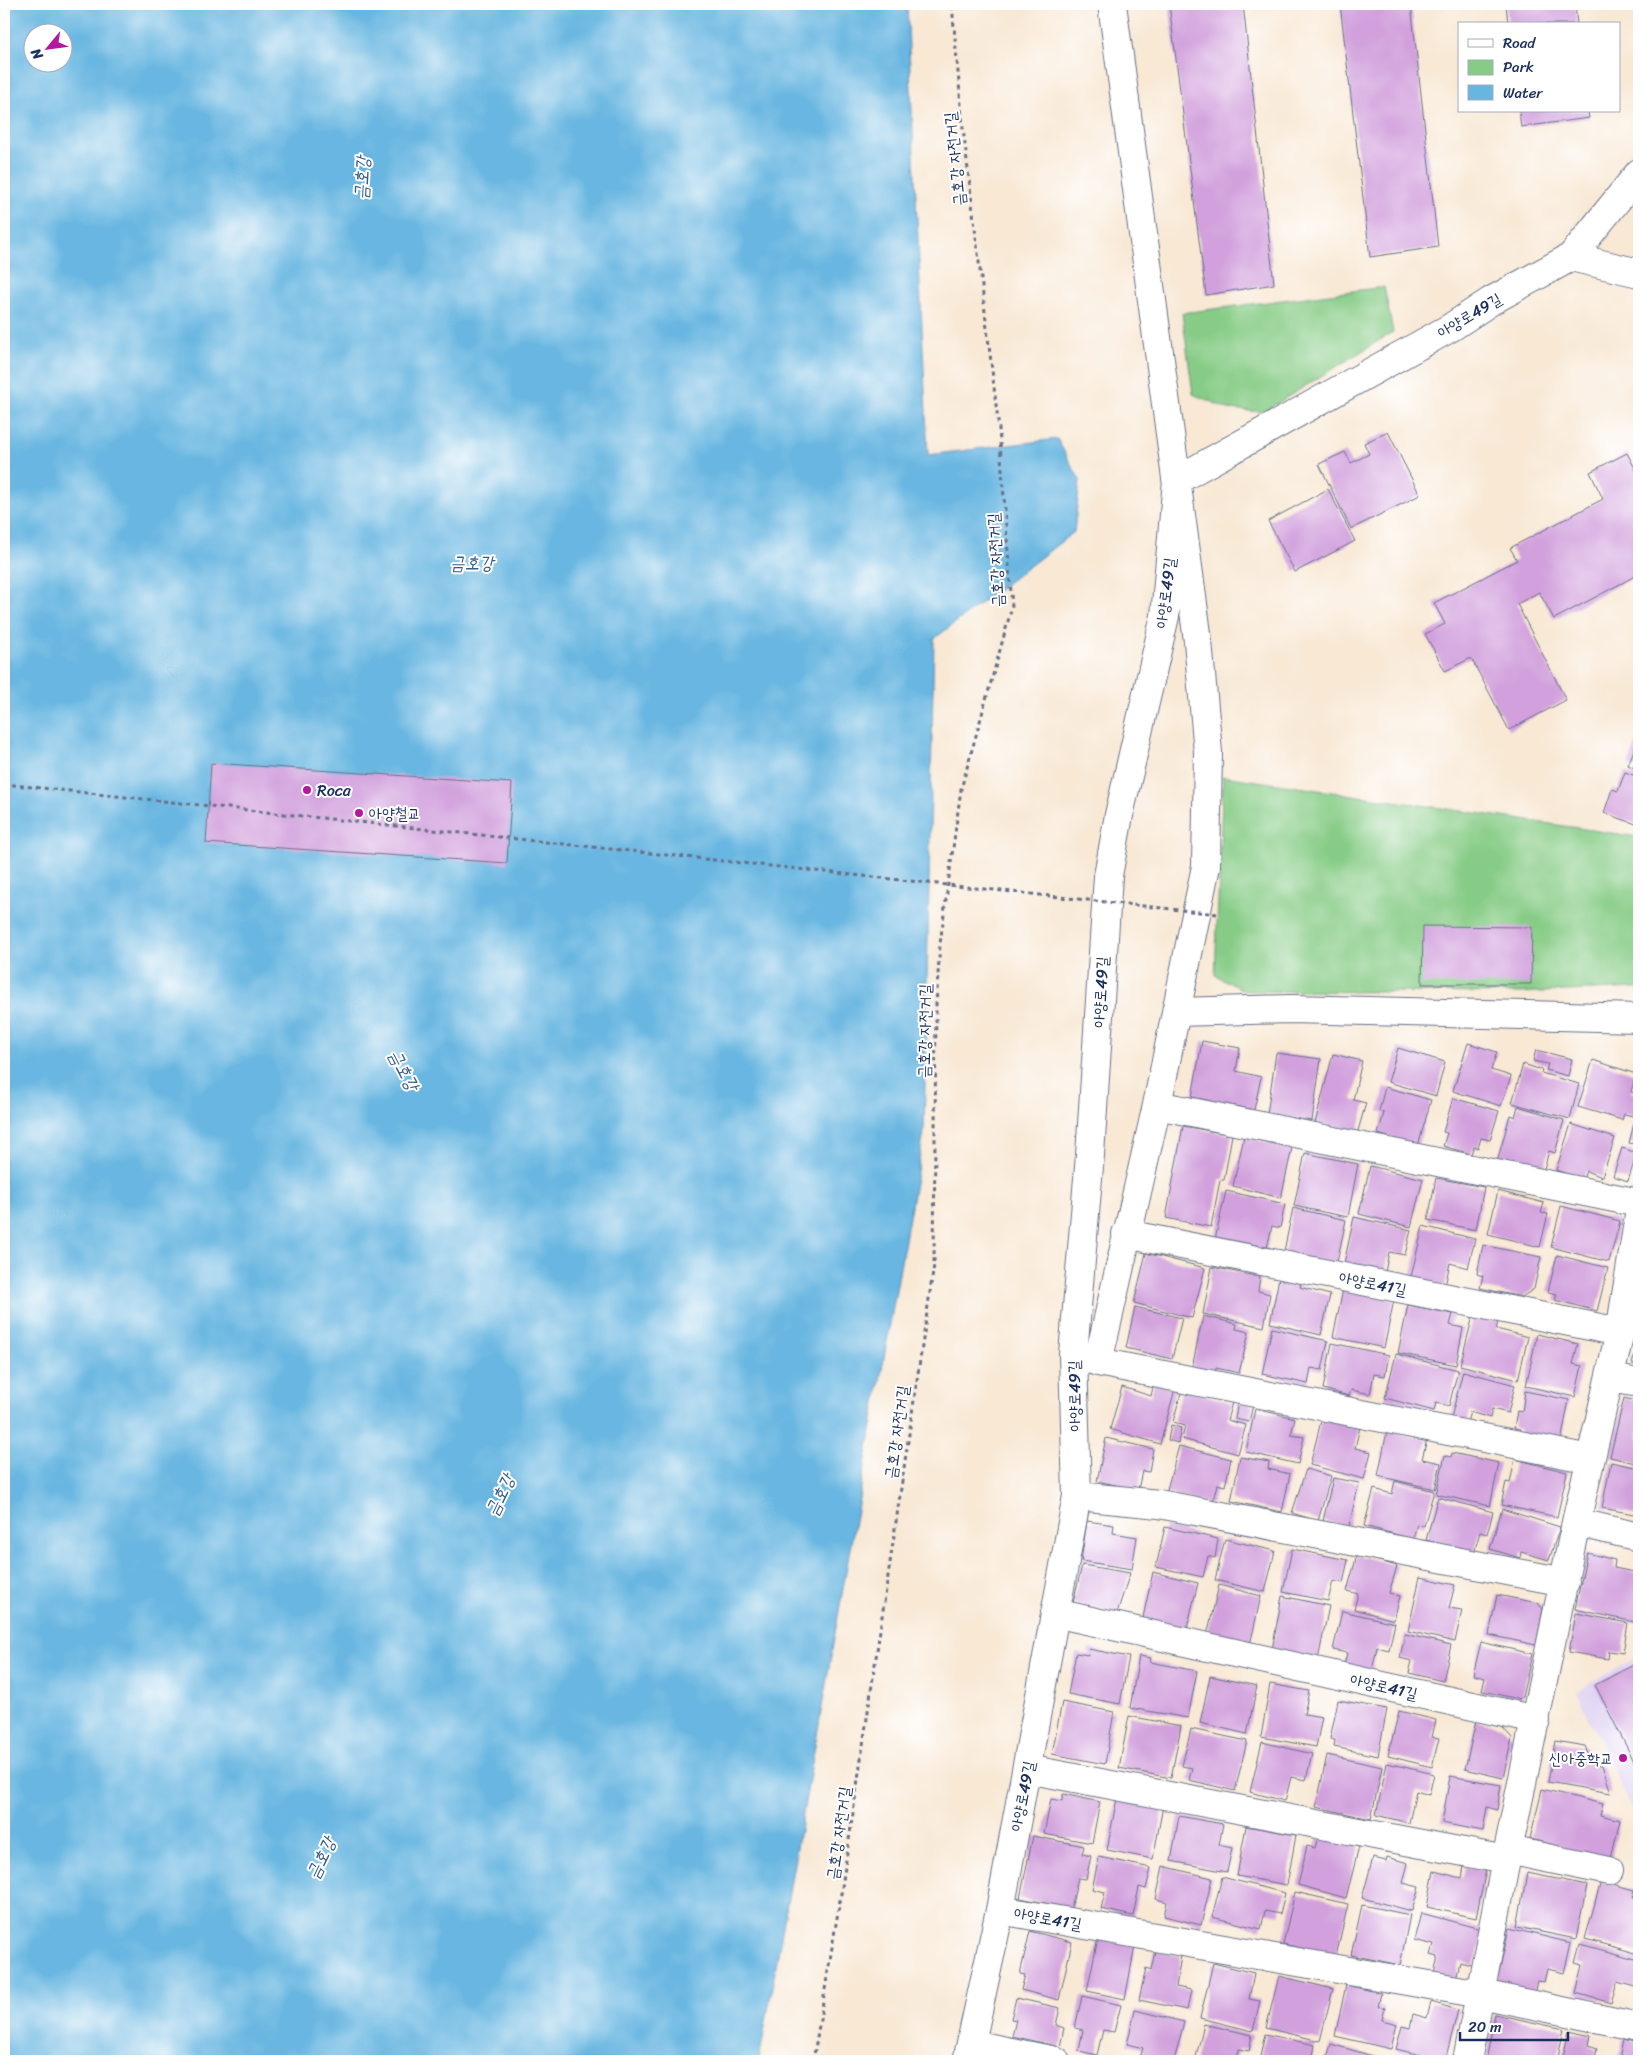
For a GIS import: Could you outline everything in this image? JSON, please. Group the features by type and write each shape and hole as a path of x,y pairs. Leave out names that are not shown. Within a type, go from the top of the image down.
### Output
{"street":[{"path":"1112,4 1198,641 1208,752 1206,866 1157,1105 1126,1234 1085,1358 1590,1459"},
{"name":"아양로49길","path":"969,2053 1000,1910 1077,1496 1085,1358 1090,1154 1108,876 1119,815 1165,616 1176,480 1450,328 1491,301 1571,257 1639,173"},
{"path":"1571,257 1639,273"},
{"path":"1176,1012 1291,1008 1639,1018"},
{"path":"1157,1105 1639,1217 1620,1332 1576,1522 1507,1855 1467,2061"},
{"name":"아양로41길","path":"1126,1234 1620,1332"},
{"path":"1610,1378 1639,1383"},
{"path":"1077,1496 1159,1504 1565,1582"},
{"path":"1576,1522 1639,1537"},
{"name":"아양로41길","path":"1055,1613 1536,1720"},
{"path":"1027,1769 1507,1855 1610,1871"},
{"name":"아양로41길","path":"1000,1910 1481,1994 1639,2027"},
{"path":"969,2053 1056,2061"}],"path":[{"name":"금호강 자전거길","path":"813,2061 843,1884 934,1265 936,1005 940,944 960,789 1012,607 999,429 963,128 952,4"},
{"path":"4,784 1218,914"}],"shaded area":[{"name":"신아중학교","path":"1639,1656 1639,1824 1576,1692"}],"green space":[{"path":"1384,287 1393,332 1263,412 1228,409 1193,394 1182,313"},
{"path":"1223,776 1639,837 1639,988 1518,993 1245,991 1215,975"}],"water":[{"name":"금호강","path":"4,4 907,4 928,455 1057,439 1080,480 1074,532 934,639 924,1133 759,2061 4,2061"}],"building":[{"path":"1169,4 1243,4 1274,284 1206,295"},
{"path":"1340,4 1411,4 1438,247 1370,257"},
{"path":"1506,4 1575,4 1577,22 1508,22"},
{"path":"1519,112 1588,112 1589,118 1521,127"},
{"path":"1388,432 1420,495 1351,529 1319,464 1345,452 1351,463 1369,454 1364,443"},
{"path":"1627,453 1639,476 1639,574 1554,619 1539,592 1517,604 1566,700 1509,730 1471,658 1445,671 1425,634 1445,624 1434,603 1517,560 1510,548 1603,499 1590,472"},
{"path":"1328,489 1355,541 1295,572 1268,521"},
{"path":"1636,745 1639,746 1639,770 1628,765"},
{"name":"아양철교","path":"211,763 512,783 507,863 206,843"},
{"path":"1625,772 1639,777 1639,825 1604,813 1612,789 1618,791"},
{"path":"1423,926 1532,927 1531,984 1422,984"},
{"path":"1202,1041 1240,1048 1236,1071 1261,1077 1254,1110 1192,1097"},
{"path":"1468,1043 1497,1052 1491,1070 1511,1076 1501,1106 1453,1091"},
{"path":"1398,1048 1445,1062 1436,1096 1388,1082"},
{"path":"1536,1050 1572,1059 1568,1076 1546,1070 1548,1064 1533,1061"},
{"path":"1276,1053 1321,1059 1312,1121 1267,1114"},
{"path":"1333,1054 1362,1061 1353,1100 1366,1103 1357,1134 1315,1123"},
{"path":"1593,1060 1636,1074 1631,1092 1639,1095 1639,1097 1633,1116 1624,1114 1622,1120 1578,1107"},
{"path":"1523,1064 1542,1070 1541,1073 1579,1084 1570,1119 1512,1103"},
{"path":"1385,1087 1431,1100 1418,1146 1378,1134 1384,1113 1379,1111"},
{"path":"1453,1098 1499,1111 1490,1140 1481,1138 1478,1148 1474,1146 1471,1154 1443,1146 1447,1133 1443,1132"},
{"path":"1518,1106 1564,1120 1555,1153 1549,1151 1542,1176 1497,1162 1510,1115 1515,1117"},
{"path":"1571,1124 1615,1138 1602,1177 1586,1171 1583,1179 1556,1170"},
{"path":"1634,1124 1639,1125 1639,1145 1629,1143"},
{"path":"1183,1126 1232,1135 1224,1180 1220,1180 1211,1227 1166,1218"},
{"path":"1244,1137 1292,1148 1281,1198 1233,1186"},
{"path":"1622,1148 1637,1153 1628,1181 1613,1176"},
{"path":"1305,1153 1358,1164 1348,1217 1294,1206"},
{"path":"1370,1166 1423,1179 1411,1227 1359,1214"},
{"path":"1436,1178 1484,1187 1476,1230 1428,1220"},
{"path":"1226,1191 1285,1204 1280,1228 1272,1226 1265,1256 1214,1244"},
{"path":"1498,1191 1544,1203 1541,1213 1548,1214 1540,1247 1488,1234"},
{"path":"1561,1206 1620,1221 1609,1262 1551,1247"},
{"path":"1293,1208 1346,1220 1336,1267 1283,1256"},
{"path":"1354,1217 1411,1230 1405,1255 1389,1252 1385,1272 1370,1268 1369,1273 1343,1268"},
{"path":"1423,1226 1475,1239 1468,1268 1450,1263 1445,1286 1411,1277"},
{"path":"1483,1245 1541,1257 1534,1289 1522,1297 1480,1288 1483,1276 1477,1274"},
{"path":"1146,1253 1205,1268 1192,1318 1134,1303"},
{"path":"1557,1255 1608,1268 1597,1311 1555,1300 1557,1294 1548,1292"},
{"path":"1212,1267 1260,1277 1258,1291 1270,1294 1264,1327 1203,1314"},
{"path":"1279,1278 1301,1282 1300,1287 1330,1295 1321,1335 1270,1323"},
{"path":"1343,1289 1394,1300 1384,1348 1333,1337"},
{"path":"1408,1305 1453,1314 1450,1325 1463,1328 1456,1365 1398,1353"},
{"path":"1135,1307 1182,1318 1172,1359 1126,1348"},
{"path":"1203,1316 1237,1324 1236,1329 1249,1332 1239,1373 1216,1368 1215,1374 1192,1368"},
{"path":"1473,1316 1498,1322 1496,1329 1528,1337 1518,1380 1460,1365"},
{"path":"1272,1328 1328,1341 1322,1370 1311,1368 1308,1384 1262,1374"},
{"path":"1537,1334 1578,1344 1573,1364 1582,1366 1575,1397 1526,1386"},
{"path":"1639,1339 1639,1365 1632,1364"},
{"path":"1332,1343 1389,1355 1385,1376 1374,1374 1370,1394 1351,1390 1349,1396 1323,1389"},
{"path":"1396,1354 1458,1370 1449,1406 1436,1403 1434,1411 1385,1398"},
{"path":"1463,1371 1515,1385 1508,1413 1492,1409 1490,1418 1470,1412 1467,1422 1451,1418"},
{"path":"1154,1383 1175,1389 1160,1444 1110,1429 1122,1387 1151,1396"},
{"path":"1182,1389 1232,1403 1227,1420 1246,1425 1238,1454 1182,1439 1185,1426 1173,1422"},
{"path":"1525,1391 1569,1400 1561,1442 1519,1434 1520,1429 1514,1428 1517,1411 1522,1412"},
{"path":"1624,1398 1639,1402 1639,1464 1610,1457"},
{"path":"1238,1402 1253,1405 1249,1422 1235,1419"},
{"path":"1255,1409 1295,1418 1291,1435 1304,1437 1298,1464 1246,1452"},
{"path":"1322,1417 1360,1427 1355,1448 1371,1452 1364,1479 1310,1465"},
{"path":"1171,1425 1181,1428 1178,1443 1168,1440"},
{"path":"1387,1431 1427,1439 1422,1459 1441,1463 1435,1489 1378,1476"},
{"path":"1106,1438 1153,1449 1149,1472 1142,1471 1138,1490 1097,1481"},
{"path":"1179,1446 1231,1459 1225,1486 1217,1484 1212,1505 1166,1493"},
{"path":"1452,1453 1499,1463 1490,1506 1436,1494 1445,1455 1451,1457"},
{"path":"1240,1457 1269,1462 1268,1469 1290,1474 1282,1512 1231,1501"},
{"path":"1515,1459 1567,1472 1557,1517 1501,1505 1506,1482 1510,1483"},
{"path":"1611,1462 1639,1468 1639,1515 1602,1508"},
{"path":"1306,1469 1331,1476 1318,1521 1292,1513"},
{"path":"1333,1478 1359,1483 1349,1526 1323,1521"},
{"path":"1395,1481 1434,1491 1424,1526 1417,1524 1413,1539 1364,1526 1374,1489 1392,1494"},
{"path":"1438,1497 1493,1512 1487,1534 1480,1532 1474,1553 1426,1540"},
{"path":"1502,1509 1560,1527 1549,1560 1521,1552 1520,1558 1490,1549"},
{"path":"1087,1521 1114,1525 1113,1533 1137,1537 1132,1569 1081,1561"},
{"path":"1165,1527 1218,1539 1215,1558 1208,1556 1203,1577 1156,1567"},
{"path":"1225,1539 1275,1551 1265,1592 1215,1580"},
{"path":"1292,1549 1348,1560 1343,1583 1333,1581 1328,1601 1283,1592"},
{"path":"1587,1553 1615,1560 1614,1568 1639,1573 1639,1623 1575,1609"},
{"path":"1357,1555 1397,1566 1389,1593 1400,1596 1394,1620 1354,1609 1358,1594 1347,1591"},
{"path":"1082,1565 1130,1573 1117,1613 1073,1603"},
{"path":"1153,1572 1198,1583 1186,1632 1142,1622"},
{"path":"1420,1577 1455,1585 1449,1608 1462,1610 1455,1642 1408,1631"},
{"path":"1219,1585 1261,1596 1250,1645 1207,1635"},
{"path":"1497,1595 1538,1603 1543,1609 1536,1645 1489,1635"},
{"path":"1282,1596 1329,1606 1318,1660 1272,1650"},
{"path":"1342,1611 1395,1623 1389,1650 1377,1647 1372,1671 1344,1665 1347,1653 1333,1650"},
{"path":"1576,1613 1628,1623 1623,1653 1609,1651 1608,1659 1569,1652"},
{"path":"1405,1634 1451,1645 1443,1681 1409,1673 1412,1661 1400,1658"},
{"path":"1481,1642 1532,1654 1522,1697 1519,1699 1482,1691 1485,1678 1473,1675"},
{"path":"1089,1649 1129,1657 1120,1704 1068,1694 1076,1653 1088,1655"},
{"path":"1139,1656 1151,1658 1150,1662 1197,1671 1188,1718 1130,1708"},
{"path":"1639,1662 1639,1771 1595,1685"},
{"path":"1210,1676 1257,1686 1247,1734 1200,1723"},
{"path":"1270,1684 1309,1691 1304,1714 1322,1717 1316,1747 1261,1737"},
{"path":"1338,1700 1387,1709 1378,1756 1334,1747 1335,1740 1330,1739"},
{"path":"1062,1702 1114,1712 1105,1764 1052,1754"},
{"path":"1399,1711 1436,1720 1432,1737 1439,1738 1432,1767 1388,1756"},
{"path":"1129,1716 1181,1726 1171,1778 1119,1768"},
{"path":"1476,1721 1501,1726 1512,1738 1503,1778 1465,1769"},
{"path":"1191,1729 1247,1741 1235,1791 1189,1780 1192,1768 1182,1766"},
{"path":"1555,1741 1585,1746 1594,1766 1602,1765 1611,1793 1548,1782"},
{"path":"1262,1742 1312,1754 1306,1780 1291,1777 1285,1801 1250,1792"},
{"path":"1327,1755 1382,1767 1371,1819 1316,1807"},
{"path":"1387,1763 1434,1774 1429,1795 1416,1791 1409,1823 1376,1815"},
{"path":"1450,1776 1501,1785 1497,1810 1487,1807 1483,1831 1442,1823"},
{"path":"1542,1789 1603,1804 1600,1815 1620,1820 1611,1859 1530,1839"},
{"path":"1063,1794 1100,1802 1092,1843 1044,1834 1051,1799 1062,1801"},
{"path":"1117,1798 1163,1806 1153,1859 1107,1850"},
{"path":"1179,1816 1223,1824 1219,1845 1232,1848 1227,1872 1171,1861"},
{"path":"1246,1826 1296,1835 1287,1885 1237,1876"},
{"path":"1033,1836 1084,1846 1082,1854 1091,1856 1086,1879 1078,1878 1071,1908 1020,1898"},
{"path":"1318,1837 1359,1847 1346,1898 1298,1885 1307,1846 1315,1848"},
{"path":"1099,1857 1151,1868 1146,1889 1139,1887 1133,1916 1101,1909 1105,1892 1092,1889"},
{"path":"1387,1857 1408,1863 1403,1883 1419,1887 1412,1911 1362,1898 1373,1858 1386,1861"},
{"path":"1163,1866 1212,1878 1201,1925 1164,1916 1167,1902 1156,1899"},
{"path":"1464,1866 1486,1870 1476,1918 1427,1907 1434,1871 1462,1878"},
{"path":"1527,1873 1587,1885 1576,1939 1517,1927"},
{"path":"1222,1877 1285,1893 1280,1914 1265,1911 1261,1929 1212,1917"},
{"path":"1601,1881 1634,1890 1632,1897 1639,1899 1639,1954 1585,1939"},
{"path":"1295,1892 1348,1904 1336,1956 1283,1944"},
{"path":"1362,1905 1410,1915 1400,1965 1351,1955"},
{"path":"1421,1913 1484,1930 1474,1966 1460,1962 1456,1979 1434,1973 1438,1957 1431,1955 1434,1945 1414,1940"},
{"path":"1509,1928 1571,1943 1564,1973 1547,1969 1544,1982 1537,1981 1533,1999 1495,1990"},
{"path":"1030,1931 1072,1942 1059,2000 1021,1990 1025,1975 1020,1974"},
{"path":"1098,1938 1135,1946 1125,1999 1087,1991"},
{"path":"1580,1944 1639,1960 1635,1987 1617,1982 1611,2003 1576,1993 1583,1965 1575,1963"},
{"path":"1155,1951 1181,1956 1176,1987 1191,1990 1187,2010 1139,2000 1146,1968 1151,1970"},
{"path":"1213,1963 1254,1973 1249,1999 1260,2001 1253,2031 1200,2018"},
{"path":"1279,1976 1333,1989 1320,2041 1266,2028"},
{"path":"1346,1985 1381,1993 1378,2006 1385,2008 1382,2020 1397,2024 1391,2049 1335,2036"},
{"path":"1082,1996 1121,2005 1114,2032 1103,2030 1097,2055 1079,2051 1083,2030 1075,2028"},
{"path":"1016,1998 1060,2008 1056,2025 1064,2028 1060,2047 1012,2036 1016,2020 1011,2019"},
{"path":"1431,2002 1458,2010 1445,2061 1396,2049 1402,2026 1410,2028 1413,2014 1427,2018"},
{"path":"1135,2010 1184,2022 1174,2061 1139,2061 1143,2048 1127,2044"},
{"path":"1495,2014 1564,2029 1557,2061 1486,2061"},
{"path":"1204,2024 1252,2035 1249,2051 1239,2049 1236,2061 1195,2061"},
{"path":"1569,2031 1591,2036 1589,2046 1597,2049 1595,2059 1602,2061 1562,2061"},
{"path":"1265,2034 1315,2045 1312,2061 1259,2061"},
{"path":"1623,2039 1639,2043 1639,2061 1619,2061"},
{"path":"1331,2044 1376,2057 1375,2061 1326,2061"}],"place":[{"name":"Roca","path":"307,790"},
{"name":"아양철교","path":"359,813"},
{"name":"신아중학교","path":"1623,1758"}]}
